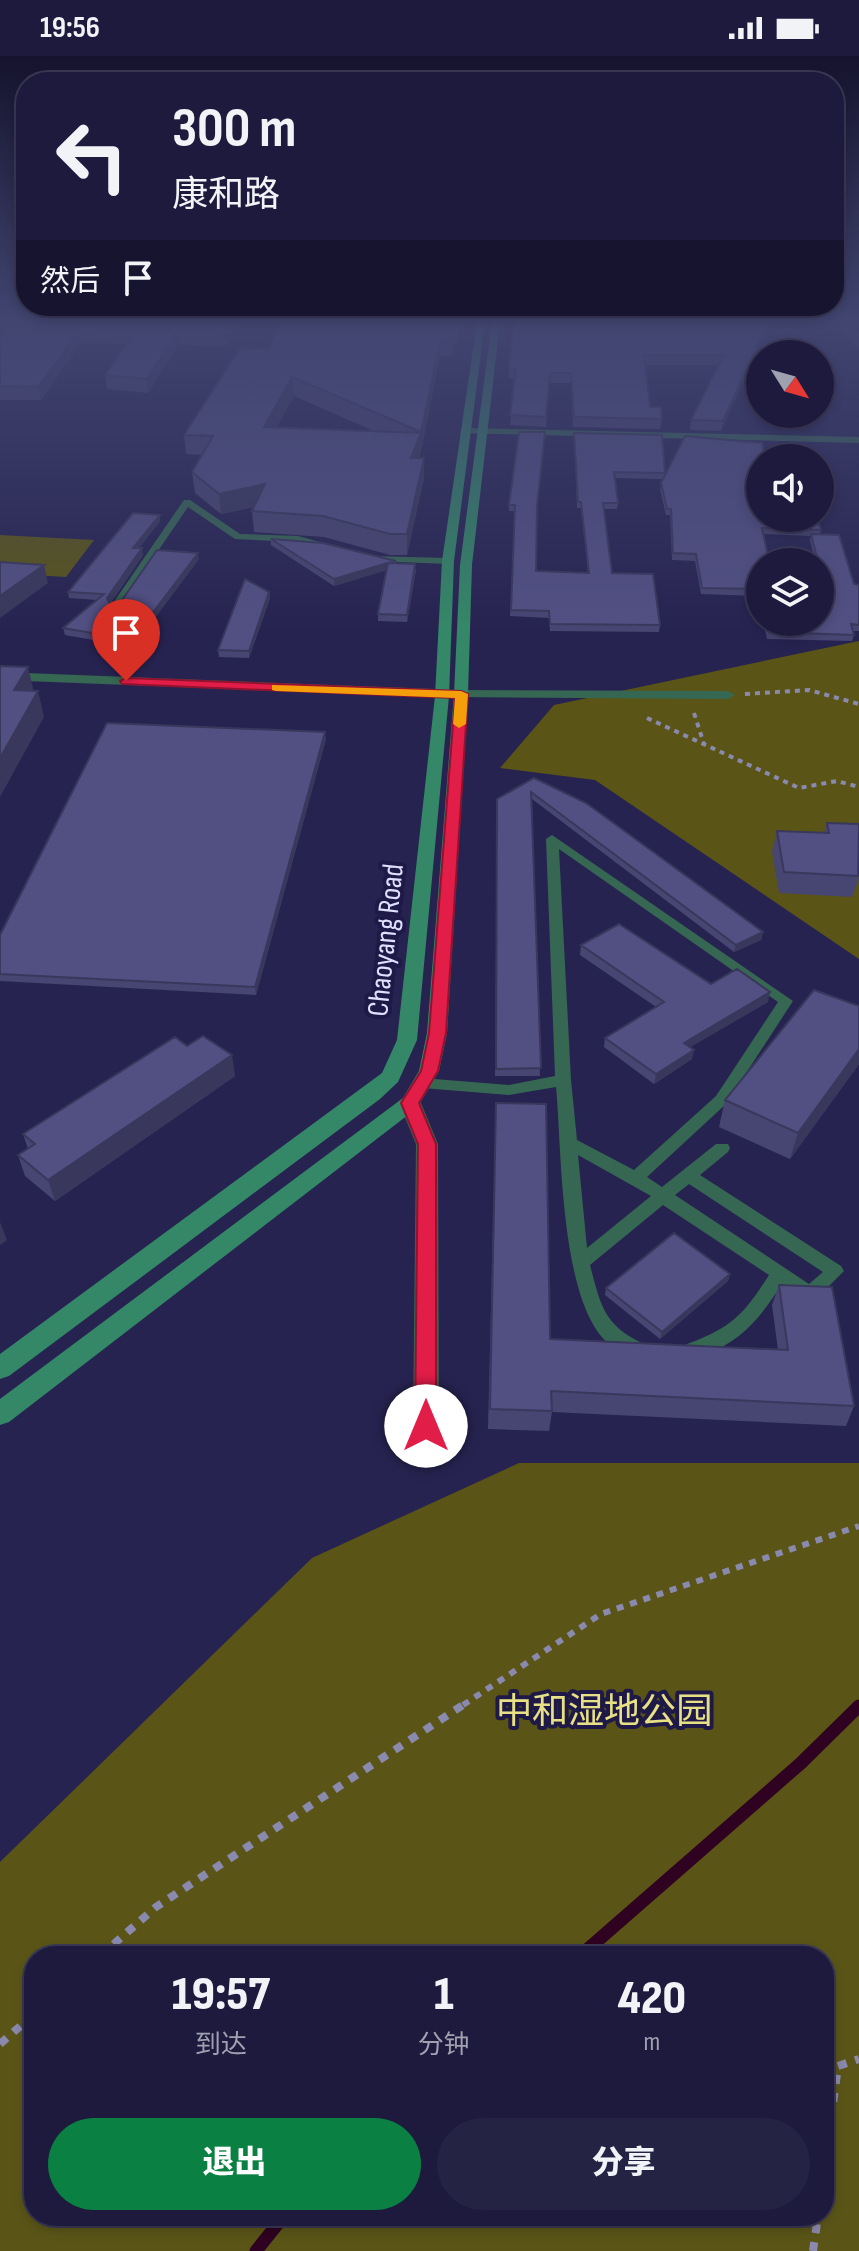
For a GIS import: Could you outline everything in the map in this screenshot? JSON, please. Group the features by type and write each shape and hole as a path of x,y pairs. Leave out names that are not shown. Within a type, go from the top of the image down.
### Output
{"main road":[{"name":"Chaoyang Road","path":"0,1368 373,1094 391,1077 407,1040 442,693 448,561 465,424"},
{"name":"Chaoyang Road","path":"416,1093 429,1071 437,1033 461,694 466,565 486,424"},
{"path":"0,1414 416,1093"}],"street":[{"path":"464,431 859,440"},
{"path":"0,676 461,694 728,695"},
{"path":"416,1093 427,1144 426,1426"}],"lane":[{"path":"116,606 187,502 238,537 324,543 356,554"},
{"path":"368,556 390,561 448,561"},
{"path":"636,1178 721,1100 786,1001 552,839 563,1080 580,1263 598,1323 631,1349 666,1354 710,1346 749,1321 780,1272"},
{"path":"416,1093 509,1090 563,1080"},
{"path":"569,1143 636,1178 810,1294 835,1271 688,1175"},
{"path":"580,1263 722,1148"}],"path":[{"path":"728,695 809,690 859,704"},
{"path":"694,713 705,745"},
{"path":"647,718 799,788 823,782 852,782 859,787"},
{"path":"111,1946 156,1907 601,1614 859,1526"},
{"path":"0,2044 24,2023"},
{"path":"834,2097 838,2066 859,2059"},
{"path":"813,2251 817,2226"}],"green space":[{"path":"0,535 94,540 66,577 0,573"},
{"path":"859,641 859,959 595,780 500,768 554,705"},
{"name":"中和湿地公园","path":"519,1463 859,1463 859,2251 0,2251 0,1862 312,1558"}],"building":[{"path":"191,424 265,424 264,427 421,433 411,458 424,458 407,534 390,534 323,516 252,511 265,484 219,494 192,472 213,436 184,435"},
{"path":"403,424 423,424 421,432"},
{"path":"519,432 545,432 537,506 536,571 589,573 581,502 578,502 574,433 662,435 665,473 614,472 618,503 603,503 612,573 653,574 660,625 550,624 549,611 511,610 515,505 509,505"},
{"path":"685,436 762,443 746,444 746,532 763,532 766,548 746,548 746,589 702,588 696,554 673,553 671,509 667,509 661,483"},
{"path":"133,513 160,515 133,548 142,548 107,598 110,604 120,603 157,550 198,553 132,640 63,628 104,594 68,592"},
{"path":"811,534 839,535 854,584 859,585 859,625 851,624 854,635 834,634 834,548 814,548"},
{"path":"271,539 323,543 396,561 334,579"},
{"path":"0,562 44,565 0,596"},
{"path":"388,563 415,564 407,615 378,614"},
{"path":"245,579 269,592 249,651 218,650"},
{"path":"0,666 28,667 14,690 38,691 0,758"},
{"path":"107,723 325,732 255,987 0,974 0,935"},
{"path":"534,778 586,803 763,932 736,945 531,792 541,1068 496,1069 497,799"},
{"path":"827,823 859,824 858,876 784,872 777,831 829,833"},
{"path":"619,924 711,984 737,969 770,992 684,1043 694,1050 656,1074 605,1038 664,1002 581,945"},
{"path":"814,990 859,1006 859,1049 798,1133 725,1100"},
{"path":"203,1036 232,1055 48,1180 18,1155 35,1144 23,1134 175,1037 187,1046"},
{"path":"496,1103 546,1104 550,1339 788,1350 779,1285 832,1287 854,1406 551,1391 552,1411 490,1409"},
{"path":"674,1233 730,1274 662,1332 606,1288"}],"waterway":[{"path":"591,1946 801,1763 859,1706"},
{"path":"256,2251 276,2226"}],"slow traffic":[{"path":"276,687 461,694 459,724"}],"route":[{"path":"126,681 461,694 437,1033 429,1071 410,1103 427,1144 426,1426"}]}
